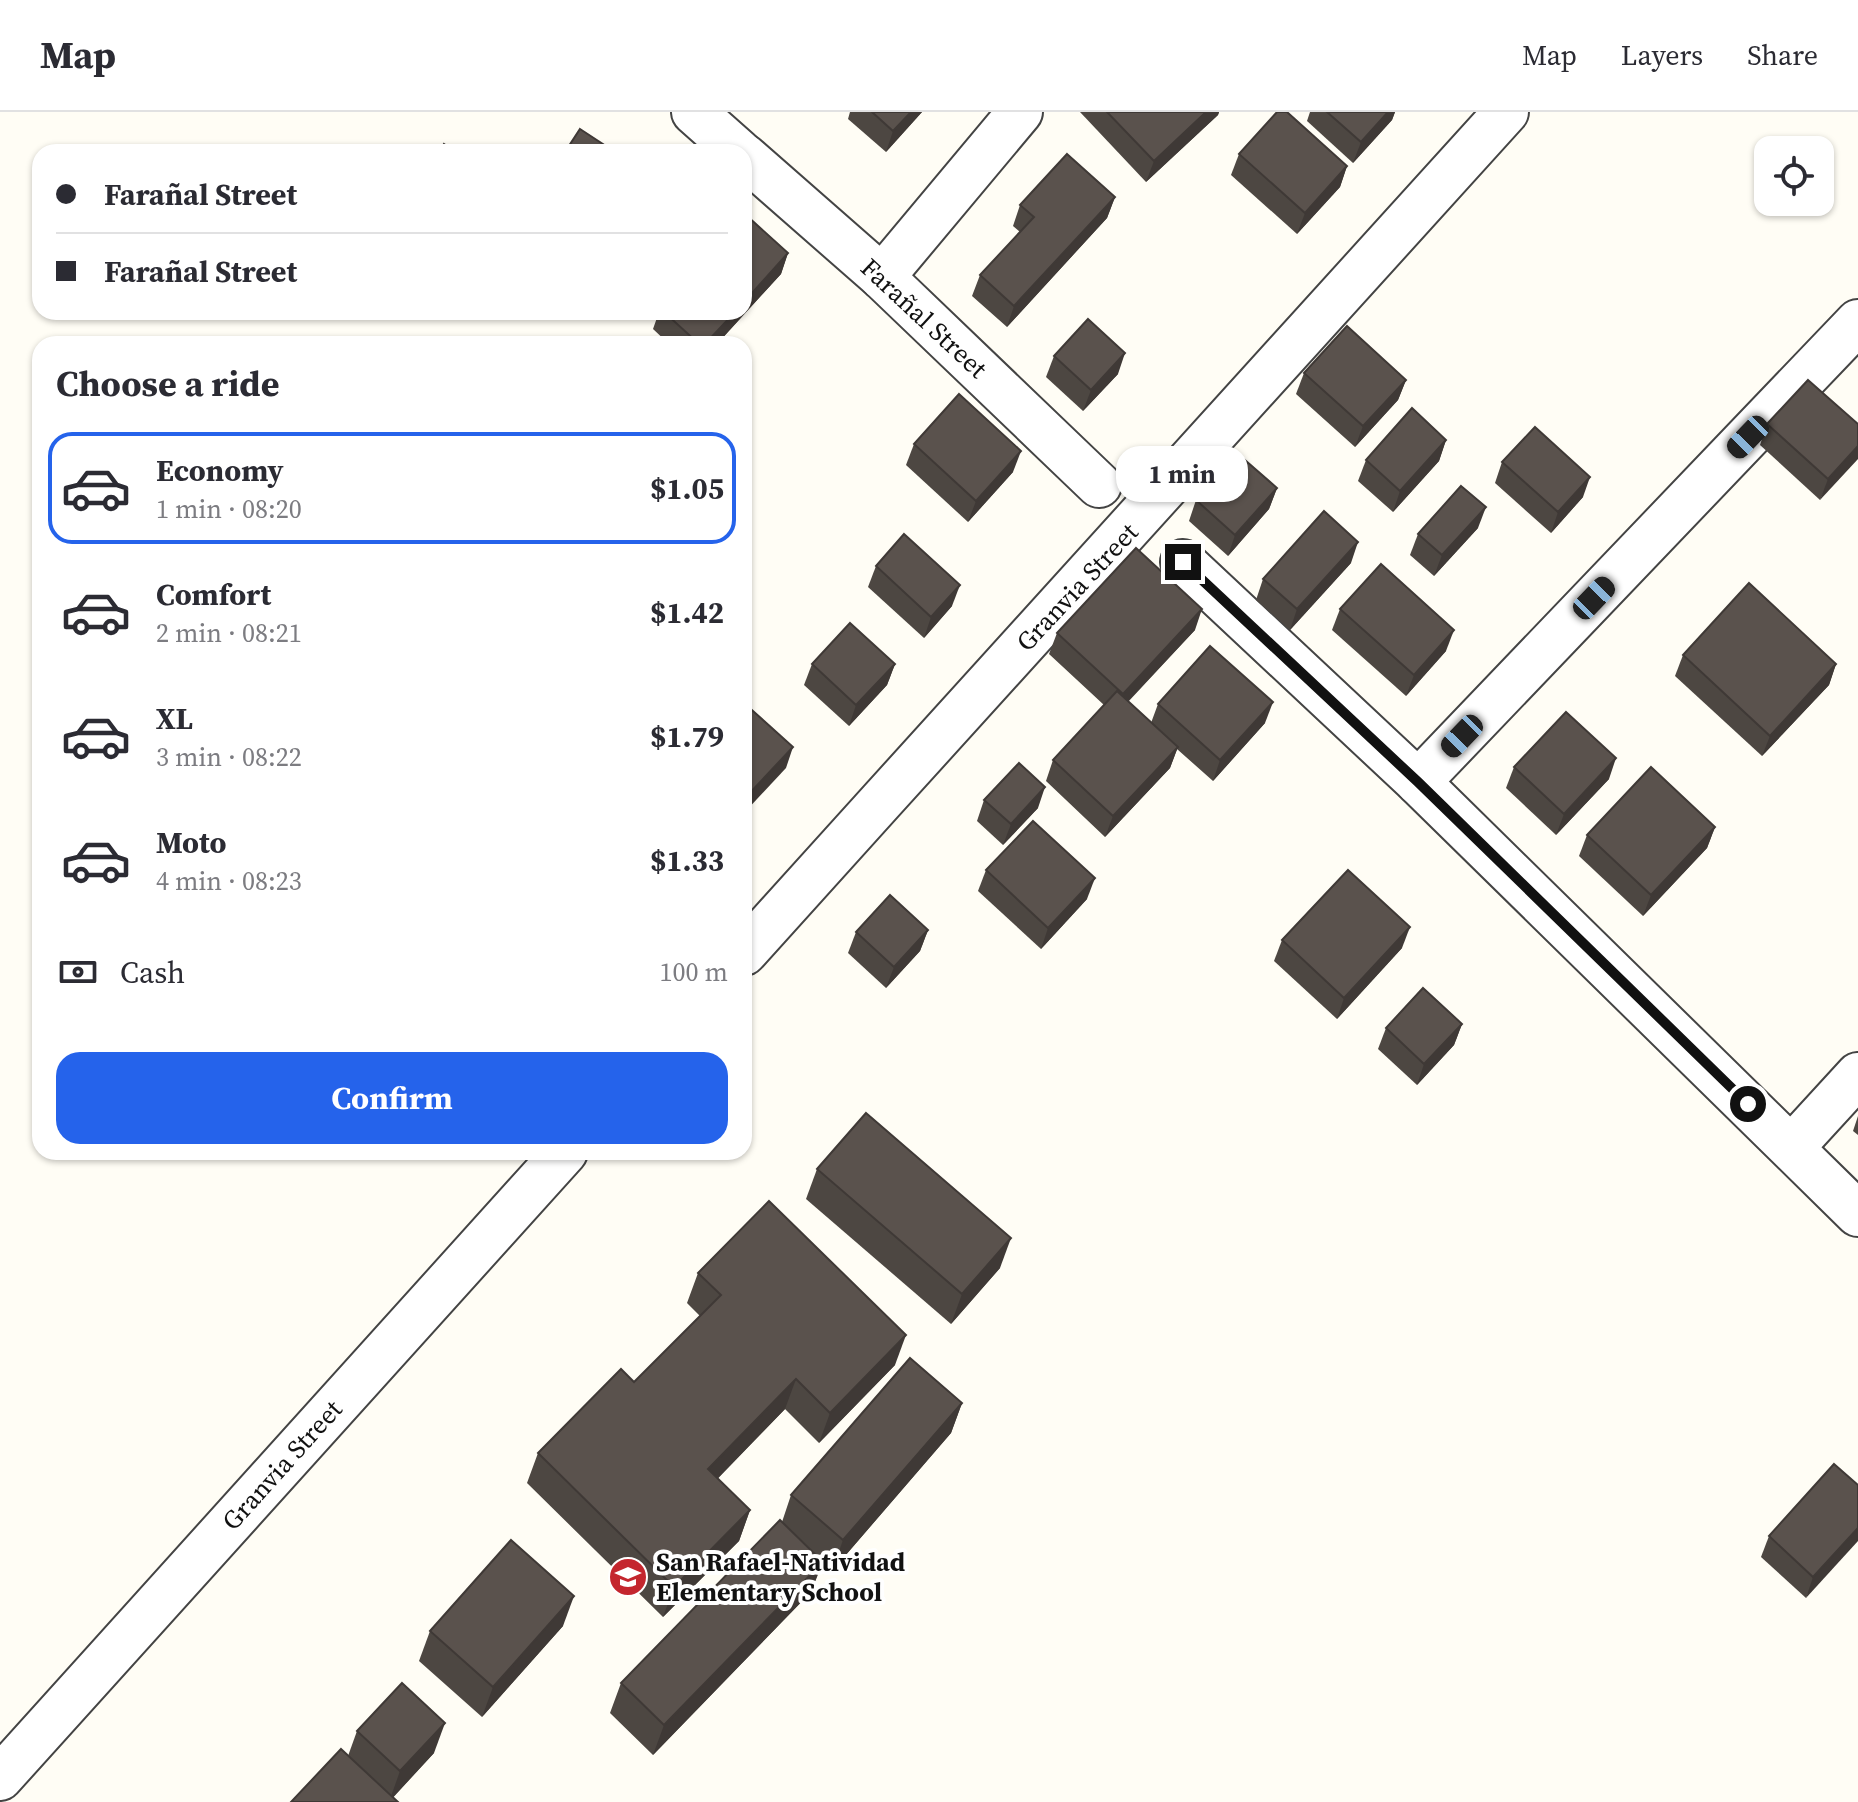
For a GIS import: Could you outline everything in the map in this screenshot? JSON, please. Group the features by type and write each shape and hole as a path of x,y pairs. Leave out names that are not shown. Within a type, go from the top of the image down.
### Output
{"street":[{"path":"694,112 730,144"},
{"path":"882,277 1020,112"},
{"name":"Granvia Street","path":"752,944 1040,625 1139,522 1506,112"},
{"name":"Farañal Street","path":"752,163 882,277 1099,485"},
{"path":"1418,782 1858,322"},
{"path":"1183,562 1418,782 1858,1214"},
{"path":"1792,1147 1858,1075"},
{"name":"Granvia Street","path":"0,1778 558,1160"}],"building":[{"path":"872,112 911,112 893,131"},
{"path":"1107,112 1206,112 1154,161"},
{"path":"1277,112 1287,112 1347,166 1305,213 1239,154"},
{"path":"1327,112 1388,112 1361,142"},
{"path":"580,129 603,144 570,144"},
{"path":"1067,154 1115,197 1014,306 980,275 1034,217 1020,205"},
{"path":"752,220 788,253 752,293"},
{"path":"1088,319 1125,353 1091,390 1054,356"},
{"path":"673,320 728,320 712,336 690,336"},
{"path":"1347,326 1406,380 1363,426 1304,373"},
{"path":"1808,380 1858,424 1858,446 1828,479 1767,424"},
{"path":"959,394 1021,451 976,501 914,444"},
{"path":"1412,408 1446,440 1400,491 1366,460"},
{"path":"1535,427 1590,477 1558,512 1502,462"},
{"path":"1238,454 1277,488 1235,535 1196,500"},
{"path":"1461,486 1486,507 1442,555 1418,534"},
{"path":"1324,511 1358,542 1297,609 1263,579"},
{"path":"904,534 960,585 931,617 876,566"},
{"path":"1136,548 1202,609 1123,694 1057,633"},
{"path":"1381,564 1454,630 1414,675 1340,609"},
{"path":"1749,583 1836,664 1770,736 1683,655"},
{"path":"850,623 895,664 856,705 812,664"},
{"path":"1210,646 1273,702 1220,760 1158,704"},
{"path":"1117,691 1178,747 1113,816 1053,760"},
{"path":"752,710 793,747 752,791"},
{"path":"1566,712 1616,758 1564,814 1514,767"},
{"path":"1019,763 1045,787 1011,824 984,800"},
{"path":"1651,767 1715,827 1651,895 1587,835"},
{"path":"1033,821 1095,878 1048,928 986,870"},
{"path":"1348,870 1410,927 1344,998 1282,940"},
{"path":"890,895 928,930 894,967 856,932"},
{"path":"1423,988 1462,1024 1424,1064 1386,1028"},
{"path":"866,1113 1011,1238 962,1294 817,1169"},
{"path":"769,1201 906,1335 830,1413 796,1379 708,1469 750,1510 674,1587 538,1453 621,1369 634,1382 721,1295 698,1273"},
{"path":"910,1358 962,1403 843,1540 791,1495"},
{"path":"1834,1464 1858,1485 1858,1528 1813,1577 1769,1536"},
{"path":"780,1520 823,1562 664,1725 621,1683"},
{"path":"511,1540 574,1596 493,1687 430,1631"},
{"path":"402,1683 445,1723 400,1771 357,1731"},
{"path":"341,1749 398,1802 291,1802"}],"place":[{"name":"San Rafael-Natividad Elementary School","path":"628,1577"}],"route":[{"path":"1183,562 1418,782 1748,1104"}]}
